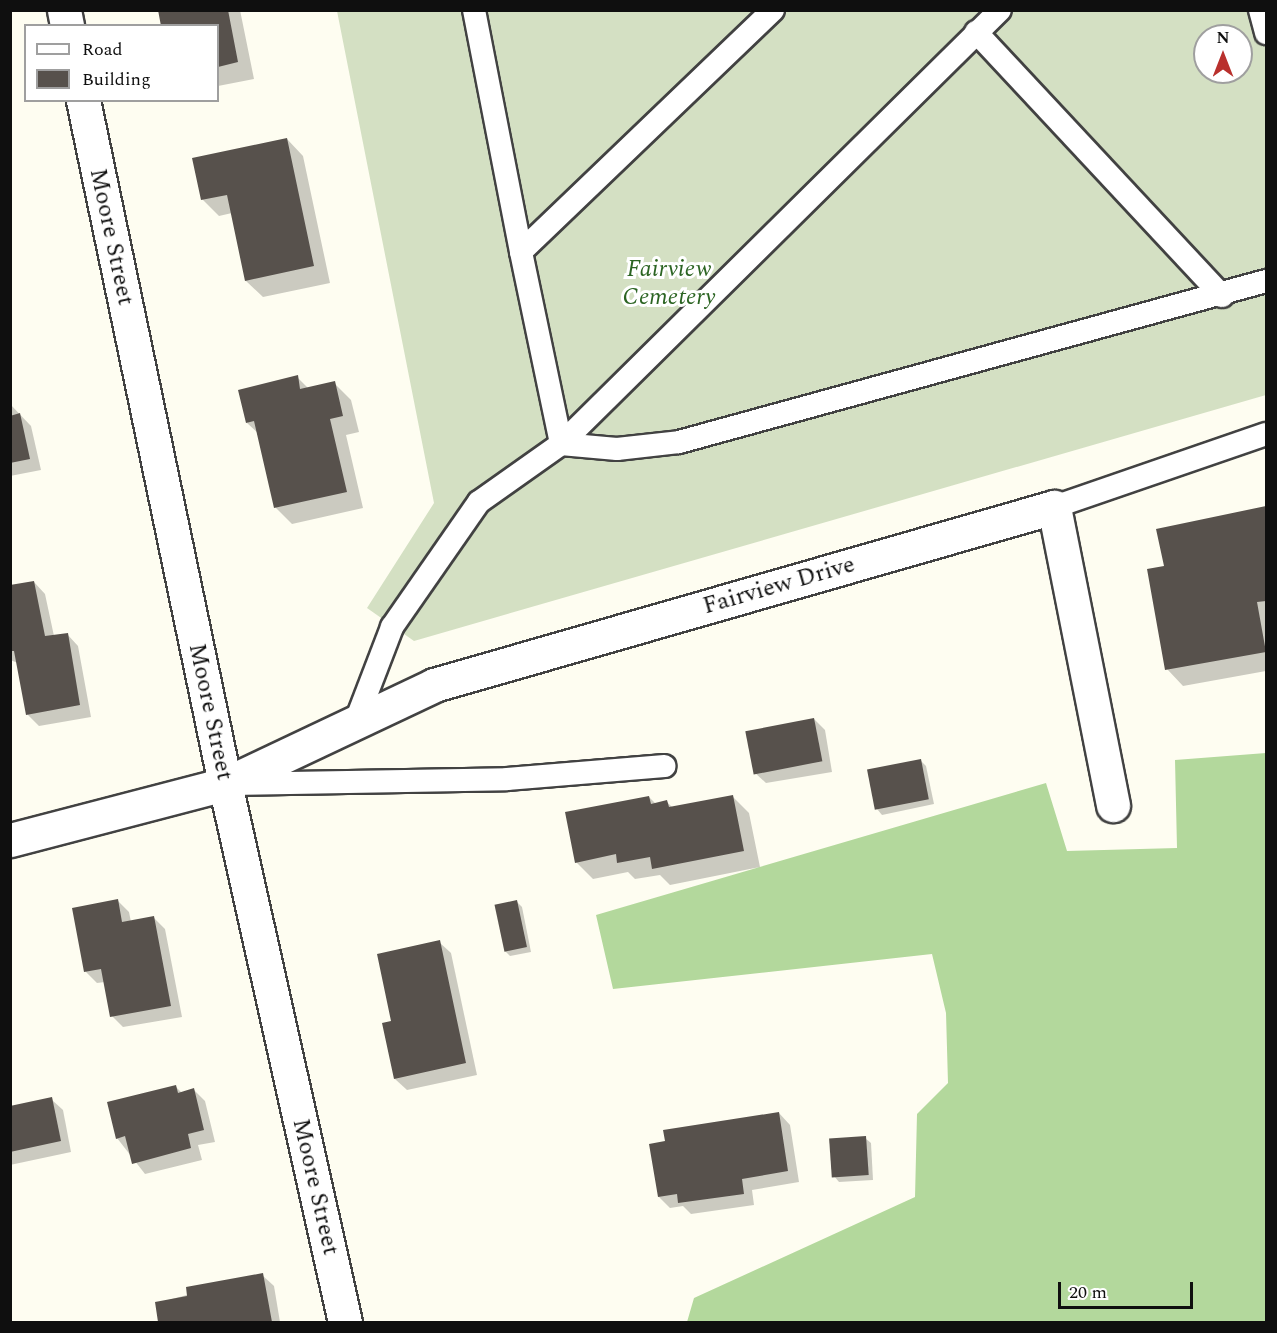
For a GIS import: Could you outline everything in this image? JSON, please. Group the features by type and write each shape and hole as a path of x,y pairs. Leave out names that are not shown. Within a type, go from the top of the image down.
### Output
{"street":[{"name":"Moore Street","path":"83,102 225,784 345,1323"},
{"name":"Fairview Drive","path":"10,840 225,784 434,685 1054,507"},
{"path":"1054,507 1113,805"}],"lane":[{"path":"474,10 561,444"},
{"path":"521,252 773,10"},
{"path":"356,721 392,627 479,502 561,444 1000,10"},
{"path":"1260,10 1266,33"},
{"path":"976,32 1222,296"},
{"path":"561,444 617,449 679,442 1222,296 1266,281"},
{"path":"1054,507 1266,434"},
{"path":"225,784 507,779 664,766"}],"green space":[{"name":"Fairview Cemetery","path":"337,11 1266,11 1266,395 414,641 367,608 434,503"},
{"path":"1266,753 1266,1322 687,1322 694,1298 915,1197 917,1114 948,1083 946,1013 932,954 613,989 596,915 1046,783 1067,851 1177,848 1175,760"}],"building":[{"path":"158,10 228,10 238,62 219,67 219,24 161,24"},
{"path":"287,138 314,266 245,281 227,195 201,200 192,158"},
{"path":"298,375 300,389 335,381 343,416 330,419 347,492 274,508 254,421 246,423 238,390"},
{"path":"20,413 30,459 10,463 10,416"},
{"path":"1266,506 1266,601 1257,602 1266,652 1165,670 1147,569 1164,566 1156,529"},
{"path":"34,581 45,636 68,633 80,705 26,715 14,651 10,651 10,585"},
{"path":"814,718 822,761 754,775 745,731"},
{"path":"921,759 929,799 875,810 867,769"},
{"path":"733,795 744,851 652,869 650,857 617,863 616,854 575,863 565,812 649,796 651,804 667,800 669,807"},
{"path":"118,899 122,922 154,916 171,1006 110,1017 101,969 84,972 72,908"},
{"path":"517,900 527,947 504,952 495,905"},
{"path":"440,940 466,1063 394,1079 382,1023 391,1021 377,954"},
{"path":"176,1085 178,1093 194,1088 204,1130 188,1134 191,1148 132,1164 125,1136 116,1139 107,1102"},
{"path":"52,1097 61,1141 10,1152 10,1106"},
{"path":"779,1112 788,1171 742,1179 744,1194 678,1203 677,1194 658,1197 649,1144 665,1141 663,1130"},
{"path":"866,1136 869,1175 832,1177 829,1139"},
{"path":"263,1273 272,1322 158,1322 155,1302 187,1296 186,1287"}]}
